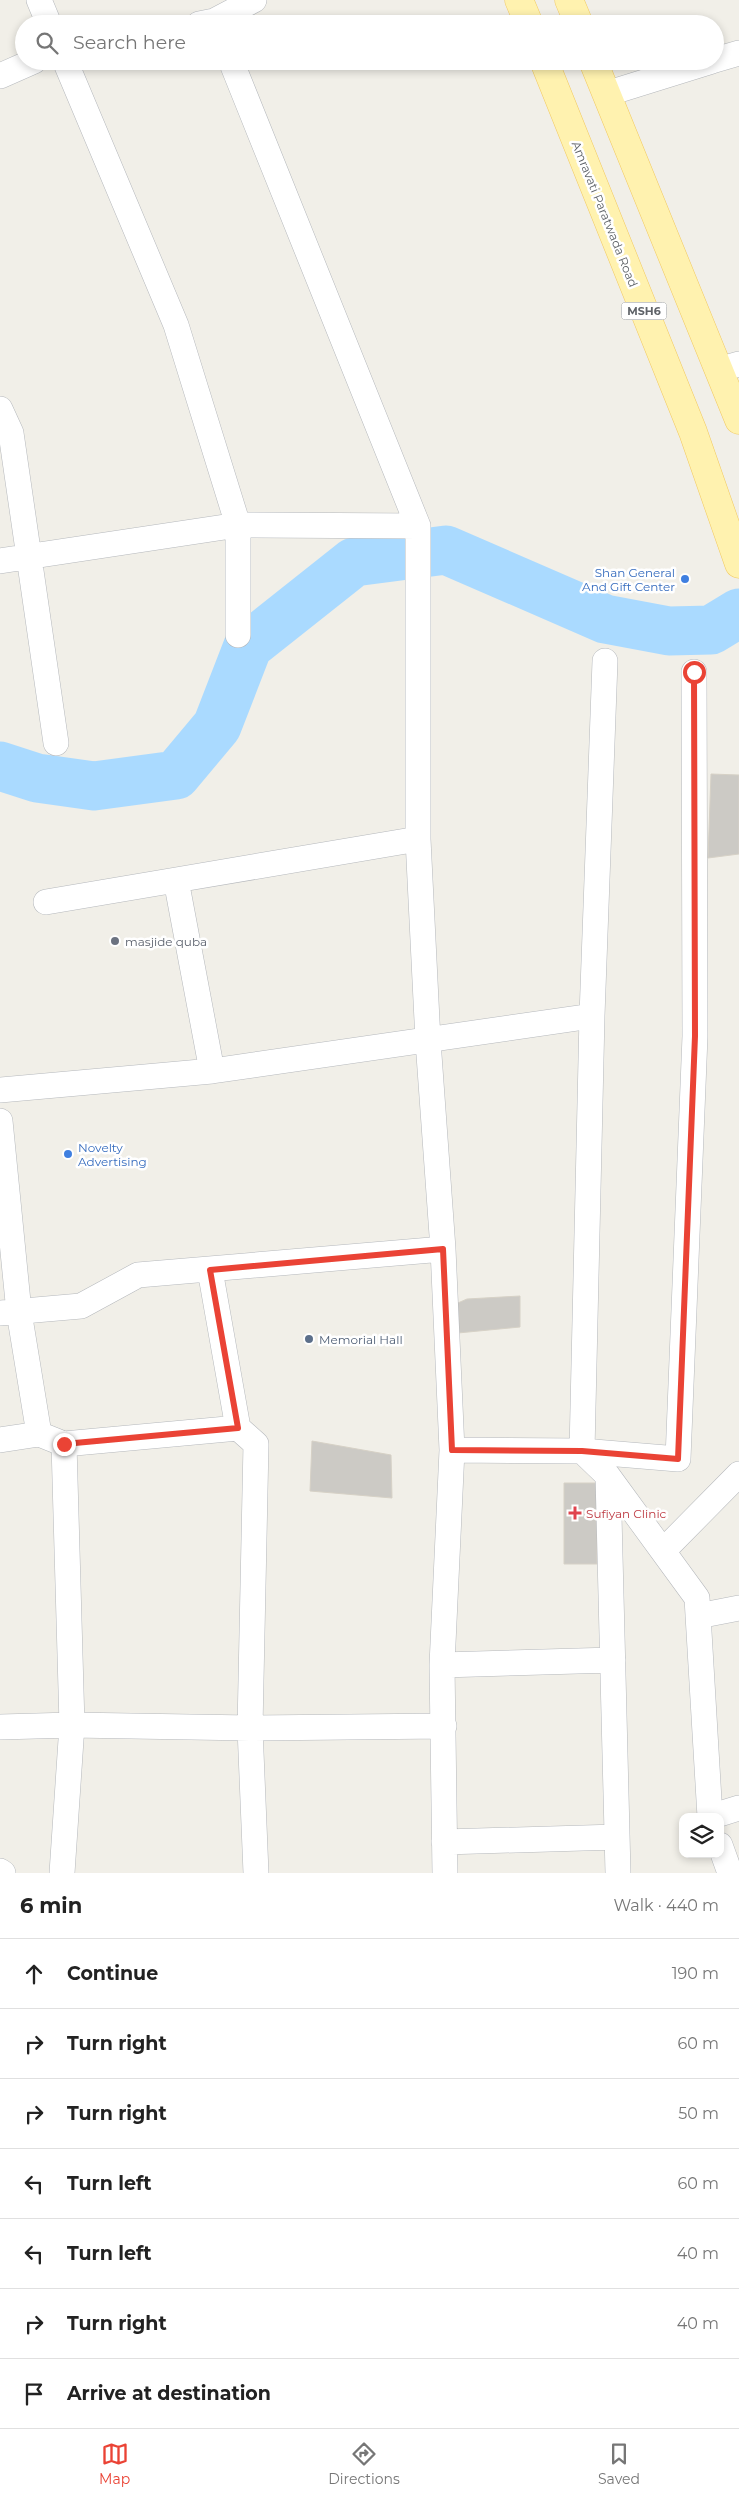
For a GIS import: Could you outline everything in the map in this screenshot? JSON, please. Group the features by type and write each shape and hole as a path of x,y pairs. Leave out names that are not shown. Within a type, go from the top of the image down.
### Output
{"main road":[{"path":"519,0 525,15"},
{"path":"569,0 575,15"},
{"name":"Amravati Paratwada Road","path":"548,70 693,432 739,564"},
{"path":"597,70 606,94 728,367 739,420"}],"street":[{"path":"39,0 45,15"},
{"path":"214,15 254,0"},
{"path":"724,58 739,53"},
{"path":"0,76 15,69"},
{"path":"69,70 176,325 238,525 238,635"},
{"path":"235,70 418,535 418,839 428,1041 443,1249 452,1450 442,1664 444,1873"},
{"path":"606,94 685,70"},
{"path":"0,409 10,434 30,558 56,743"},
{"path":"0,561 30,558 238,525 418,535"},
{"path":"605,661 592,1016 582,1451 608,1476 697,1598 710,1813"},
{"path":"452,1450 582,1451 678,1459 695,1036 694,672"},
{"path":"46,902 418,839"},
{"path":"176,880 212,1071"},
{"path":"0,1090 212,1071 592,1016"},
{"path":"0,1122 10,1312 39,1434"},
{"path":"10,1312 81,1306 138,1275 443,1249"},
{"path":"210,1270 238,1428 256,1444 250,1728 256,1873"},
{"path":"0,1440 39,1434 64,1444 238,1428"},
{"path":"62,1873 72,1725 64,1444"},
{"path":"663,1551 739,1474"},
{"path":"608,1476 618,1873"},
{"path":"698,1616 739,1608"},
{"path":"442,1664 613,1660"},
{"path":"0,1727 72,1725 250,1728 444,1726"},
{"path":"723,1813 739,1808"},
{"path":"444,1842 618,1836"},
{"path":"724,1856 730,1873"}],"building":[{"path":"711,774 739,775 739,854 708,858"},
{"path":"520,1296 520,1327 458,1333 451,1306 467,1299"},
{"path":"312,1441 391,1455 392,1498 310,1491"},
{"path":"564,1483 597,1483 597,1564 564,1564"}],"waterway":[{"path":"0,766 37,778 94,786 176,775 217,726 248,646 354,562 446,550 605,619 669,631 711,630 739,613"}],"place":[{"name":"Shan General And Gift Center","path":"685,579"},
{"name":"masjide quba","path":"115,941"},
{"name":"Novelty Advertising","path":"68,1154"},
{"name":"Memorial Hall","path":"309,1339"},
{"name":"Sufiyan Clinic","path":"575,1513"}],"route":[{"path":"64,1444 238,1428 210,1270 443,1249 452,1450 582,1451 678,1459 695,1036 694,672"}]}
